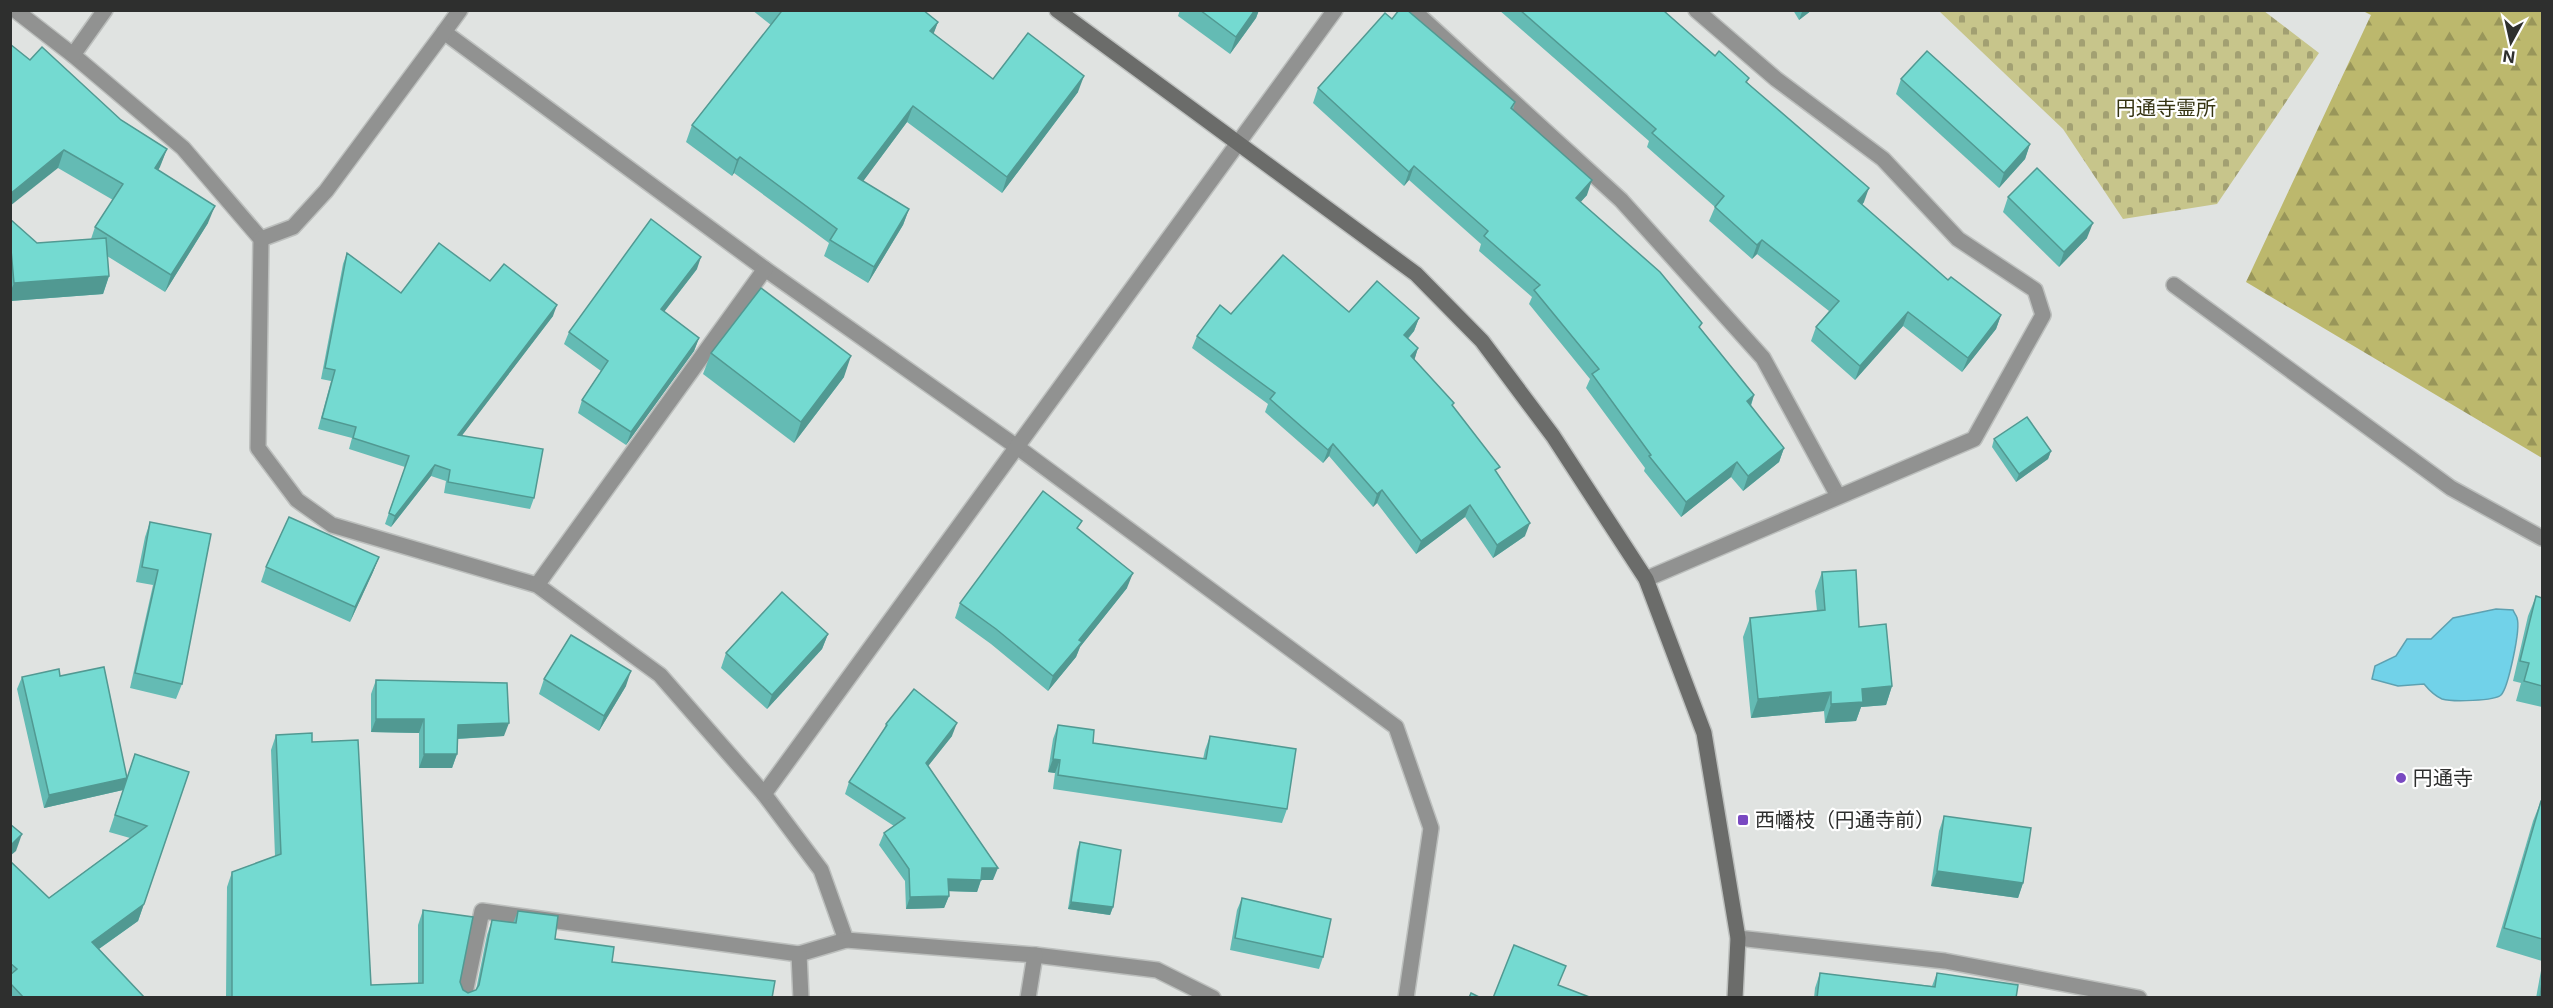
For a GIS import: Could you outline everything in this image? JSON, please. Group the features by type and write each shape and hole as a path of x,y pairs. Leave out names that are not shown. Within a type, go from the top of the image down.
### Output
{"street":[{"path":"15,10 73,55 183,148 261,239 258,448 297,500 332,525 537,585 660,675 764,794 821,870 846,940"},
{"path":"73,55 105,10"},
{"path":"261,239 293,227 326,191 460,10"},
{"path":"1057,10 1416,274 1482,341 1553,436 1646,579 1704,734 1738,938 1735,998"},
{"path":"764,794 1335,10"},
{"path":"1413,10 1621,201 1763,358 1838,496"},
{"path":"1646,579 1974,439 2043,315 2035,290 1958,239 1883,159 1776,79 1696,10"},
{"path":"444,32 765,269 1017,447 1396,727 1431,828 1406,998"},
{"path":"537,585 765,269"},
{"path":"2174,285 2451,488 2542,538"},
{"path":"464,998 482,911 799,954 846,940 1035,955 1157,969 1213,998"},
{"path":"1738,938 1945,962 2139,998"},
{"path":"799,954 801,998"},
{"path":"1028,998 1035,955"}],"green space":[{"name":"円通寺霊所","path":"1939,11 2264,11 2319,53 2217,204 2123,219 2063,129"},
{"path":"2363,11 2542,11 2542,458 2246,282 2371,15"}],"water":[{"path":"2496,609 2513,610 2518,624 2516,645 2501,695 2482,700 2447,700 2437,696 2424,684 2398,686 2372,679 2375,666 2396,656 2407,639 2431,639 2453,618"}],"building":[{"path":"780,10 923,10 938,22 930,31 993,79 1028,33 1084,76 1007,177 913,106 858,178 909,209 874,267 830,240 837,229 740,157 737,160 692,125 781,12"},
{"path":"1200,10 1255,10 1236,37"},
{"path":"1399,10 1407,10 1515,102 1511,108 1592,180 1576,198 1660,272 1702,323 1699,327 1754,395 1747,401 1784,448 1748,476 1737,462 1686,502 1649,456 1651,455 1592,374 1599,369 1534,290 1540,285 1484,236 1488,231 1414,166 1409,172 1318,88 1385,13 1392,19"},
{"path":"1520,10 1665,10 1715,56 1719,51 1749,78 1746,82 1869,188 1858,201 1948,280 1951,277 2001,315 1968,358 1908,312 1860,366 1816,327 1839,301 1762,240 1757,245 1715,207 1724,196 1652,133 1656,129"},
{"path":"10,44 30,60 42,47 121,120 167,149 155,168 215,206 171,275 95,227 123,184 64,150 10,194"},
{"path":"1927,51 2030,144 2004,173 1901,79"},
{"path":"2037,168 2093,223 2064,252 2008,197"},
{"path":"10,219 37,243 106,238 109,276 14,283"},
{"path":"651,219 701,257 661,309 699,338 631,432 582,400 608,361 569,332"},
{"path":"439,243 490,281 504,264 557,305 458,435 543,449 534,498 448,482 450,470 435,465 395,516 389,513 409,456 353,438 356,427 322,418 335,370 325,368 347,253 401,293"},
{"path":"1283,255 1349,312 1377,281 1419,318 1404,335 1418,348 1411,356 1454,403 1452,405 1500,467 1495,470 1530,523 1497,545 1470,505 1421,541 1382,490 1377,494 1333,444 1328,450 1270,399 1275,393 1197,336 1220,305 1231,314"},
{"path":"761,288 851,356 801,422 711,353"},
{"path":"2027,417 2051,451 2019,474 1994,439"},
{"path":"1043,491 1082,521 1077,528 1133,573 1079,640 1082,642 1053,676 960,603"},
{"path":"289,517 379,557 355,607 266,567"},
{"path":"150,522 211,534 182,684 135,673 158,570 142,567"},
{"path":"1856,570 1859,627 1886,624 1892,686 1862,689 1863,702 1831,704 1831,692 1758,699 1750,618 1825,610 1822,572"},
{"path":"782,592 828,634 772,695 726,653"},
{"path":"2536,596 2542,598 2542,686 2524,681 2529,663 2520,661"},
{"path":"571,635 631,671 604,716 544,679"},
{"path":"104,667 127,778 49,795 22,677 59,669 60,676"},
{"path":"376,680 507,683 509,723 458,725 457,754 424,754 424,719 376,719"},
{"path":"914,689 957,723 926,763 998,868 982,868 981,880 948,879 949,896 910,897 909,869 884,833 905,818 849,782 886,724"},
{"path":"1058,725 1094,730 1093,743 1206,759 1210,736 1296,749 1287,809 1058,775 1060,760 1053,759"},
{"path":"312,733 312,742 358,740 371,985 423,983 423,910 473,917 460,982 463,990 468,993 476,990 479,985 492,920 516,923 518,911 558,916 555,939 614,947 612,962 775,981 772,998 232,998 232,872 281,854 276,735"},
{"path":"135,754 189,772 144,904 92,942 145,998 24,998 10,983 10,975 17,969 10,963 10,861 49,898 147,826 115,815"},
{"path":"2542,801 2542,939 2504,928"},
{"path":"1944,816 2031,828 2023,883 1937,871"},
{"path":"10,824 22,834 10,846"},
{"path":"1080,842 1121,850 1113,907 1071,902"},
{"path":"1242,898 1331,919 1323,957 1235,938"},
{"path":"1514,945 1566,966 1558,985 1592,998 1493,998"},
{"path":"1820,973 1935,987 1937,973 2018,985 2016,998 1817,998"},
{"path":"1471,993 1481,998 1469,998"}],"place":[{"name":"円通寺","path":"2401,778"},
{"name":"西幡枝（円通寺前）","path":"1743,820"}]}
